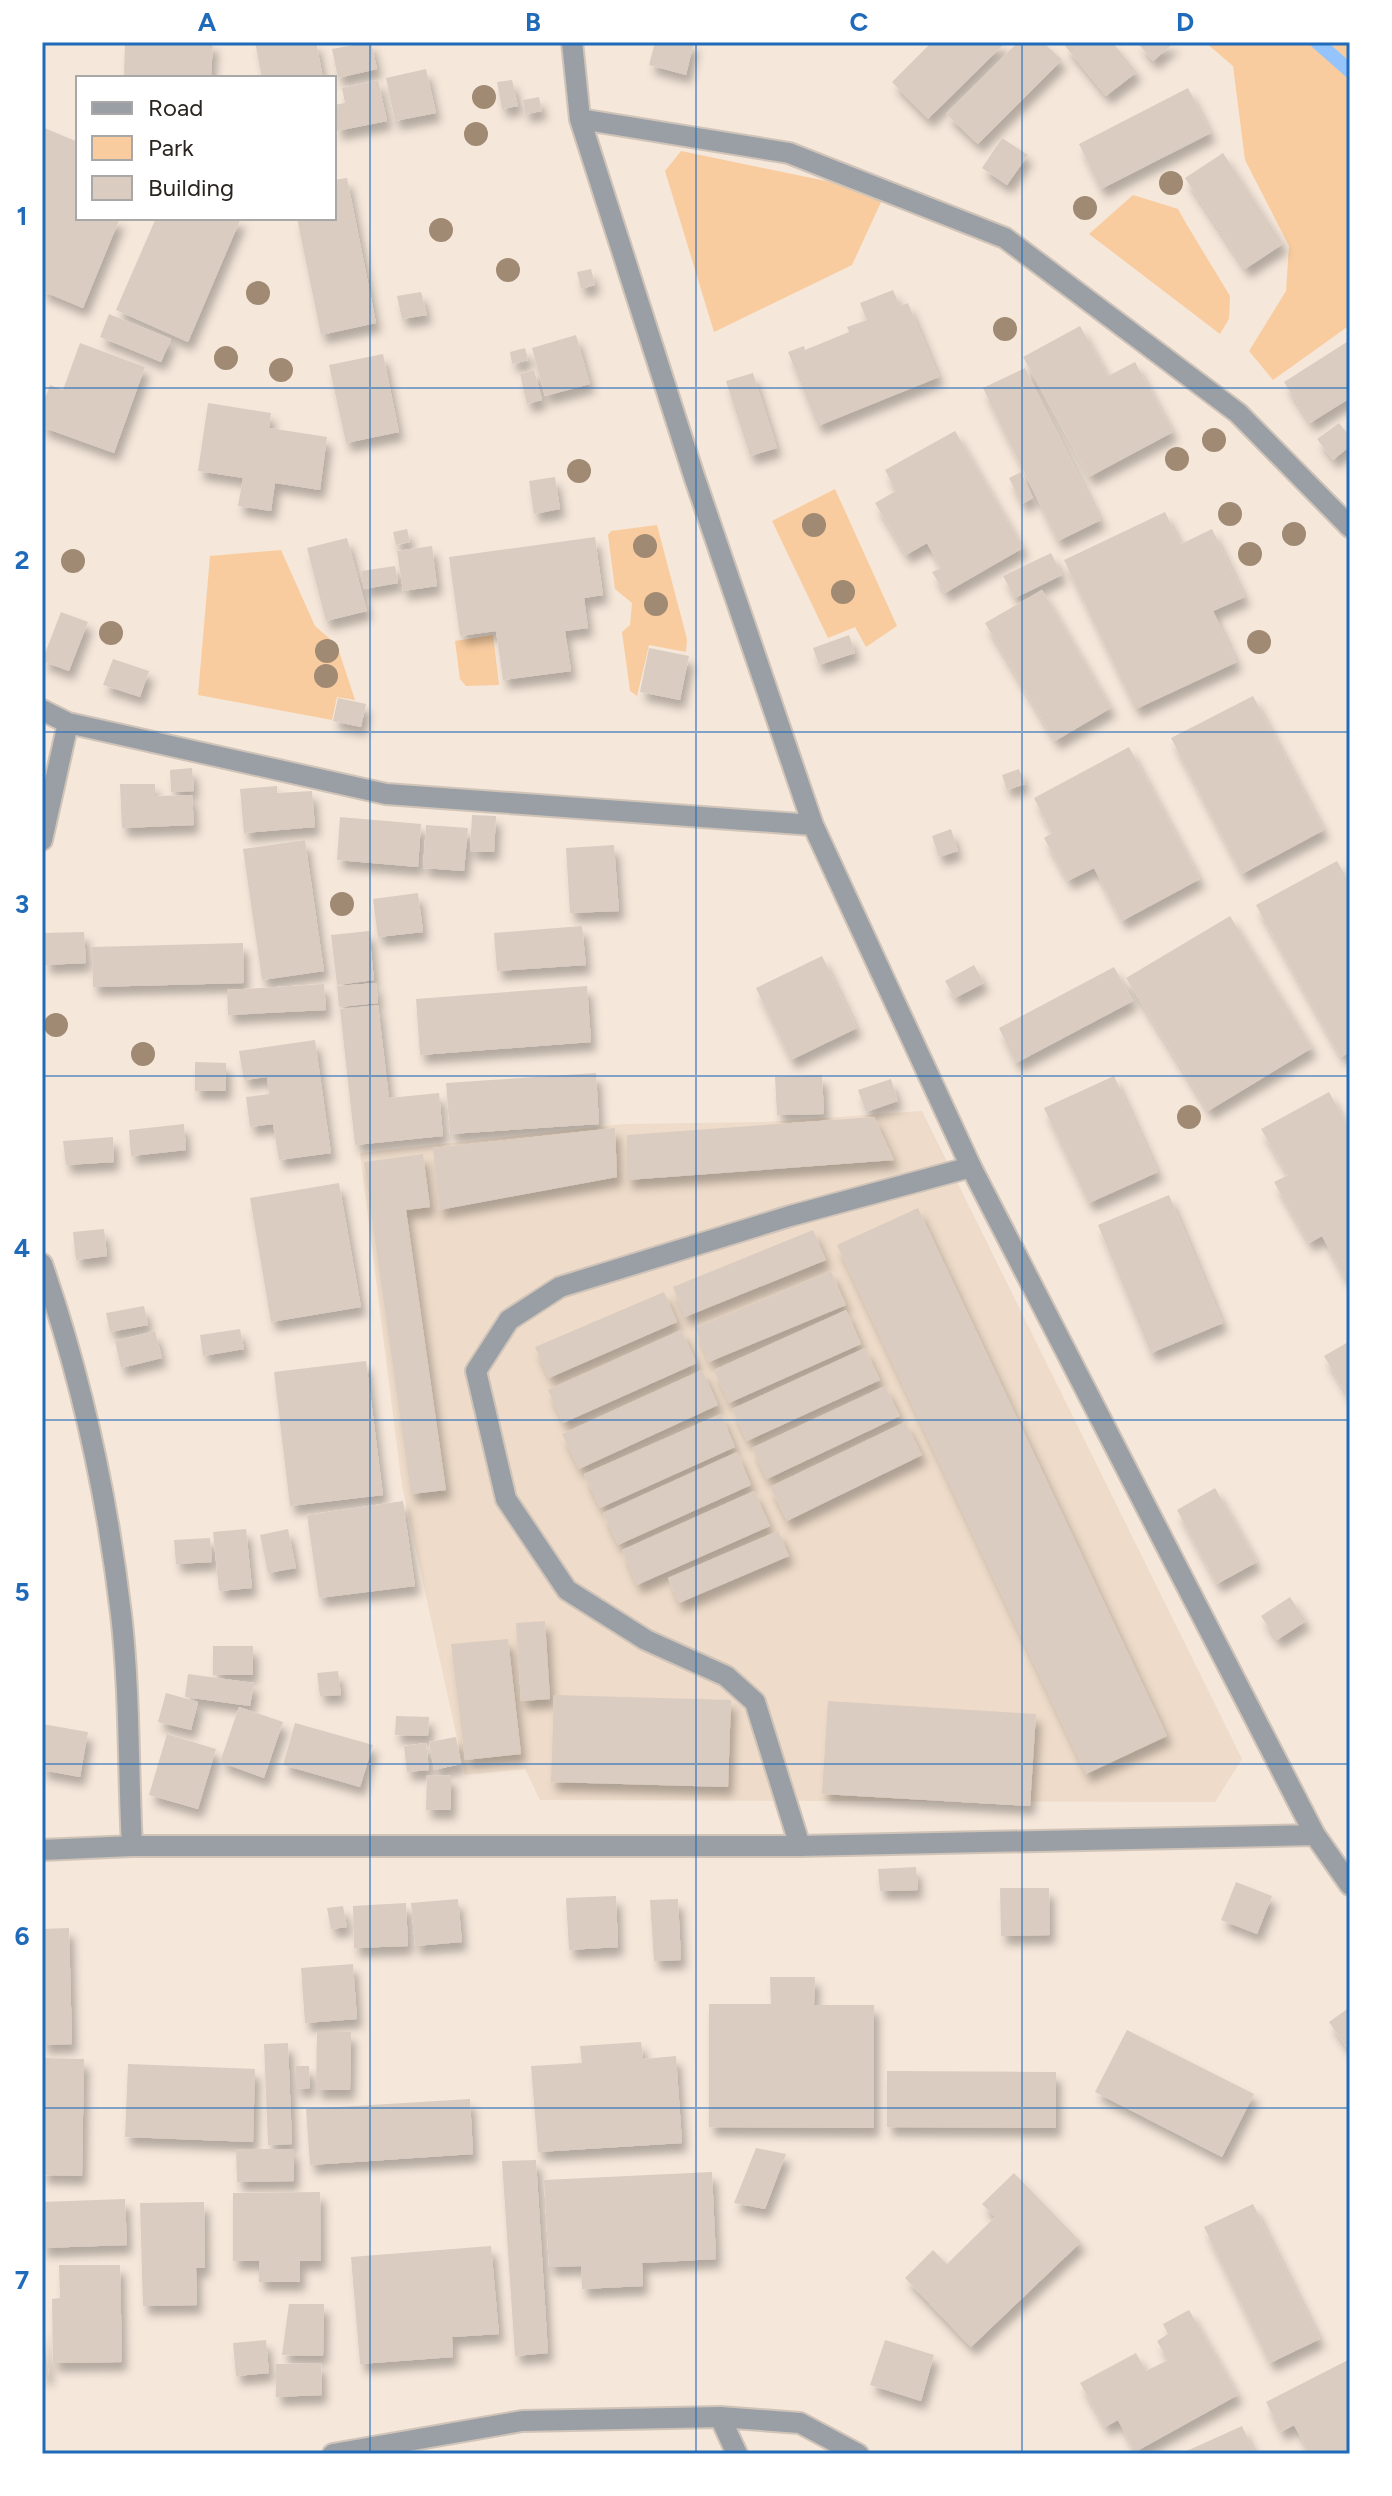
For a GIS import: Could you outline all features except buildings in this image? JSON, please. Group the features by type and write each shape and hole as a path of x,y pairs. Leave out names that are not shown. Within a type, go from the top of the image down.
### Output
{"street":[{"path":"572,42 580,119 699,491 813,825 971,1167 1315,1835 1350,1885"},
{"path":"580,119 789,153 1005,238 1238,413 1350,527"},
{"path":"42,710 68,723 386,794 813,825"},
{"path":"42,840 68,723"},
{"path":"800,1846 755,1702 726,1676 646,1640 567,1590 506,1499 476,1371 509,1320 560,1287 790,1216 971,1167"},
{"path":"42,1264 69,1342 97,1457 122,1616 132,1846"},
{"path":"42,1850 132,1846 800,1846 1315,1835"},
{"path":"333,2454 522,2421 720,2417 800,2423 858,2454"},
{"path":"720,2417 737,2454"}],"shaded area":[{"path":"922,1111 1242,1759 1215,1802 540,1800 525,1769 465,1775 402,1486 360,1153 624,1124 767,1122"}],"green space":[{"path":"1205,42 1350,42 1350,325 1273,380 1249,351 1286,291 1289,246 1245,160 1233,66"},
{"path":"681,151 831,182 882,200 852,265 714,332 665,171"},
{"path":"1133,195 1178,209 1230,296 1229,319 1220,334 1089,234"},
{"path":"835,489 897,626 866,647 855,627 828,638 772,521"},
{"path":"657,525 687,639 686,652 649,645 637,696 630,691 622,632 630,625 632,603 615,589 608,535 611,531"},
{"path":"281,550 315,626 337,645 355,700 337,697 332,720 198,695 210,556"},
{"path":"493,635 499,685 466,686 460,679 455,641"}],"waterway":[{"path":"1317,42 1350,71"}]}
